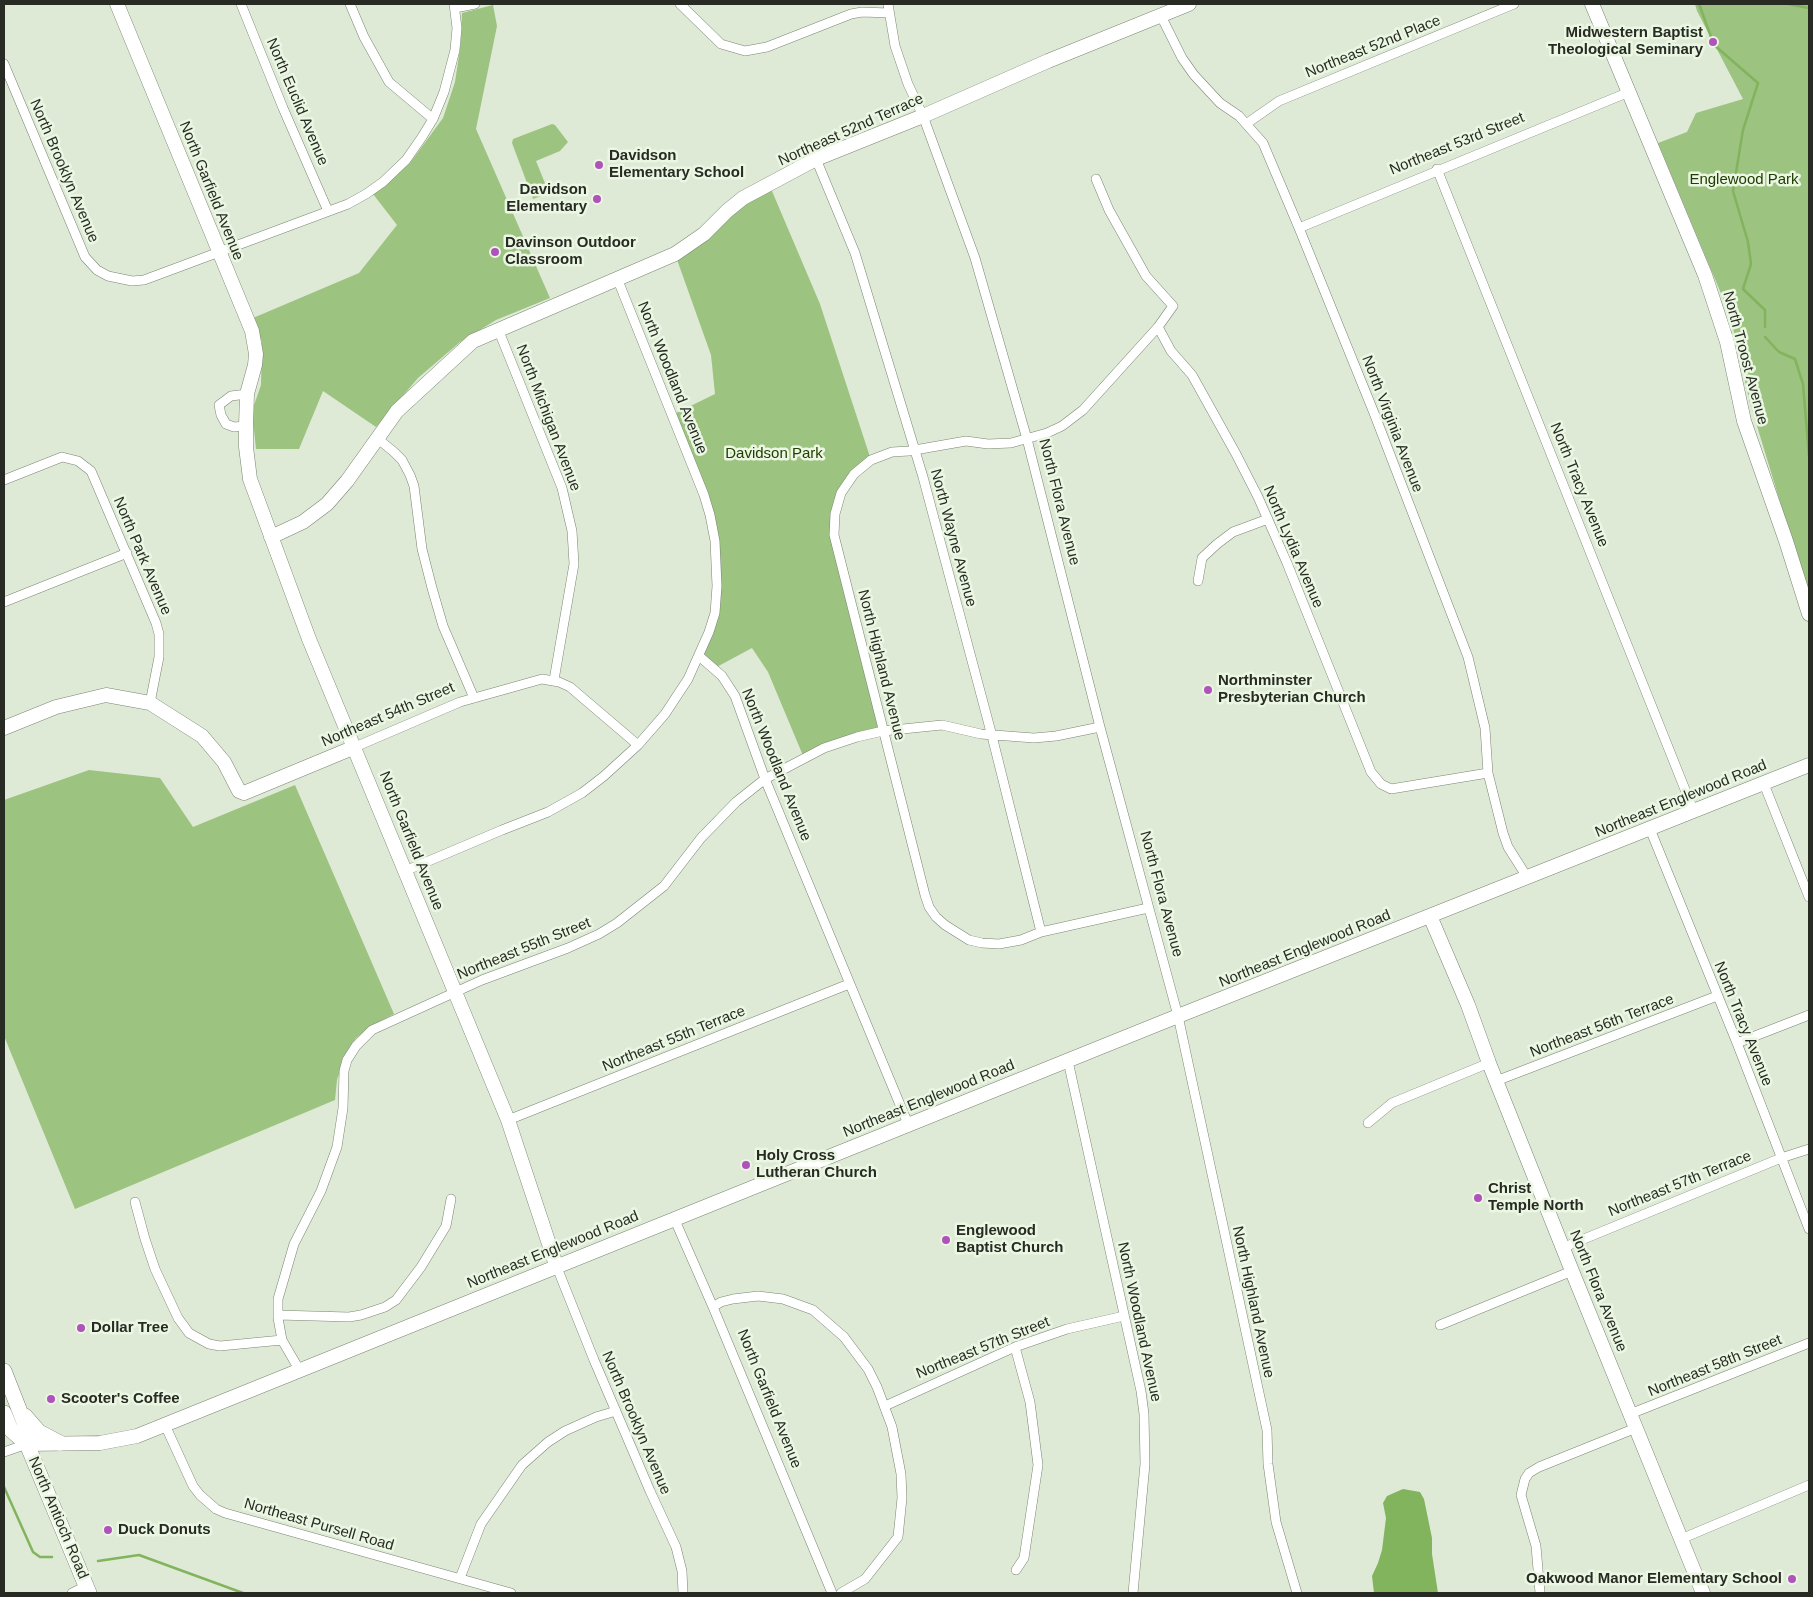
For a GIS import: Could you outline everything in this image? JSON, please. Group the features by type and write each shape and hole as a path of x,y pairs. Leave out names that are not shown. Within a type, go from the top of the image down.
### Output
{"main road":[{"name":"North Antioch Road","path":"4,1371 26,1427 27,1444 88,1589"},
{"path":"20,1411 39,1432 60,1443"},
{"name":"North Antioch Road","path":"4,1413 11,1430 27,1444"}],"street":[{"name":"North Garfield Avenue","path":"117,4 252,331 255,342 255,365 247,394 246,426 246,447 250,479 309,639 508,1120 556,1265"},
{"name":"North Euclid Avenue","path":"242,4 283,108 328,211"},
{"path":"350,4 364,37 389,82 433,119"},
{"path":"219,253 348,204 383,182 406,160 433,119 451,72 457,28 454,6 476,4"},
{"path":"680,4 721,44 745,51 767,47 852,14 888,8"},
{"name":"Northeast 52nd Terrace","path":"271,537 303,522 327,504 347,481 397,411 473,340 675,254 704,234 743,198 816,159 923,116 1005,78 1189,4"},
{"name":"Northeast 52nd Place","path":"1246,124 1280,101 1514,4"},
{"name":"North Troost Avenue","path":"1592,4 1712,293 1729,352 1744,421 1786,541 1809,614"},
{"name":"North Flora Avenue","path":"888,8 895,46 908,84 923,116 975,258 1027,439 1100,728 1178,1016"},
{"name":"North Virginia Avenue","path":"1161,16 1182,58 1194,75 1207,91 1246,124 1263,143 1374,413 1468,657 1486,728 1488,773 1508,847 1527,877"},
{"name":"North Brooklyn Avenue","path":"4,64 85,257 97,270 112,278 132,281 144,280 219,253"},
{"name":"Northeast 53rd Street","path":"1299,228 1437,169 1629,92"},
{"name":"North Wayne Avenue","path":"816,159 854,254 915,450 992,736 1041,932"},
{"name":"North Tracy Avenue","path":"1437,169 1694,812"},
{"path":"915,450 966,441 1000,444 1048,433 1075,417 1158,327 1173,306 1146,276 1109,210 1096,179"},
{"name":"North Woodland Avenue","path":"617,278 704,495 710,515 715,541 717,568 716,604 709,632 699,656 722,676 735,696 766,779 908,1124"},
{"name":"North Lydia Avenue","path":"1158,327 1171,351 1192,375 1213,411 1268,519 1371,772 1384,786 1391,789 1488,773"},
{"name":"North Michigan Avenue","path":"498,329 562,488 572,531 574,564 554,680"},
{"path":"246,426 234,427 226,424 221,415 219,405 231,396 247,394"},
{"path":"377,438 398,456 410,475 414,486 422,549 432,588 444,626 474,698"},
{"name":"North Highland Avenue","path":"915,450 881,455 862,466 841,493 834,519 834,535 925,896 932,912 944,925 969,940 990,945 1009,943 1041,932"},
{"name":"North Park Avenue","path":"4,480 62,457 75,460 91,471 127,553 159,634 159,657 150,703"},
{"path":"1198,581 1202,558 1217,544 1233,532 1268,519"},
{"path":"4,602 127,553"},
{"path":"405,871 530,820 565,803 604,776 652,730 677,697 699,656"},
{"name":"Northeast 54th Street","path":"150,703 207,741 224,762 239,791 244,792 437,711 536,680 554,680"},
{"path":"554,680 570,688 638,745"},
{"path":"4,728 56,707 106,695 150,703"},
{"name":"Northeast 55th Street","path":"282,1340 278,1323 278,1299 288,1262 302,1227 321,1190 337,1147 343,1108 344,1071 350,1055 372,1030 455,992 587,940 617,922 664,886 713,826 736,802 766,779 824,748 883,731 942,725 992,736 1034,738 1100,728"},
{"name":"Northeast Englewood Road","path":"27,1444 100,1443 137,1436 556,1265 1809,766"},
{"path":"1764,784 1809,897"},
{"name":"North Tracy Avenue","path":"1650,829 1809,1229"},
{"path":"1041,932 1148,908"},
{"name":"North Flora Avenue","path":"1430,916 1468,1005 1489,1064 1562,1248 1703,1593"},
{"name":"Northeast 55th Terrace","path":"508,1120 850,984"},
{"name":"Northeast 56th Terrace","path":"1496,1081 1717,996"},
{"path":"1737,1044 1809,1015"},
{"name":"North Highland Avenue","path":"1178,1016 1267,1430 1268,1464 1276,1522 1297,1593"},
{"name":"North Woodland Avenue","path":"1068,1061 1141,1391 1146,1434 1145,1464 1133,1593"},
{"path":"1368,1123 1392,1104 1489,1064"},
{"name":"Northeast 57th Terrace","path":"1562,1248 1781,1158 1809,1149"},
{"path":"278,1315 361,1315 385,1307 396,1300 421,1267 446,1226 451,1199"},
{"path":"135,1202 155,1269 178,1318 189,1333 209,1344 220,1346 282,1340 300,1371"},
{"name":"North Garfield Avenue","path":"674,1218 832,1593"},
{"name":"North Brooklyn Avenue","path":"556,1265 616,1412 676,1547 682,1571 683,1593"},
{"path":"1440,1325 1572,1271"},
{"path":"713,1307 721,1302 733,1299 758,1296 783,1299 812,1310 830,1323 857,1353 868,1369 885,1406 898,1450 901,1474 902,1498 898,1537 865,1579 841,1593"},
{"name":"Northeast 57th Street","path":"885,1406 1014,1347 1066,1329 1124,1316"},
{"name":"Northeast 58th Street","path":"1630,1414 1809,1343"},
{"path":"1014,1347 1030,1402 1038,1465 1024,1558 1016,1570"},
{"path":"460,1578 481,1524 522,1465 548,1442 565,1431 596,1417 616,1412"},
{"name":"Northeast Pursell Road","path":"165,1425 194,1486 203,1499 216,1509 511,1593"},
{"path":"1540,1593 1536,1546 1521,1495 1525,1479 1529,1473 1538,1467 1636,1428"},
{"path":"4,1452 27,1444"},
{"path":"1681,1539 1809,1485"},
{"path":"72,1593 88,1589"}],"green space":[{"name":"Englewood Park","path":"1695,4 1809,4 1809,597 1750,403 1730,315 1658,143 1687,132 1696,113 1743,99"},
{"path":"493,5 497,26 476,129 550,298 496,320 460,342 418,378 376,427 323,391 299,449 256,449 252,411 261,385 262,342 253,318 359,273 397,225 373,194 410,163 443,118 455,82 461,42 462,13"},
{"path":"552,124 555,125 568,142 560,151 536,161 549,193 533,199 512,143 513,139"},
{"name":"Davidson Park","path":"769,184 820,304 871,460 854,474 835,514 839,557 883,731 804,758 768,672 752,648 713,669 699,656 709,632 717,586 710,515 672,415 715,394 711,355 675,254"},
{"path":"89,770 160,778 193,827 295,785 394,1014 373,1025 356,1038 346,1053 337,1080 335,1100 75,1209 4,1036 4,800"}],"shaded area":[{"path":"1403,1489 1420,1492 1424,1499 1432,1538 1432,1554 1438,1593 1374,1593 1372,1576 1382,1550 1386,1518 1383,1503 1387,1496"}],"waterway":[{"path":"1699,4 1714,45 1758,83 1743,130 1733,191 1748,242 1751,264 1743,289 1765,310 1765,327"},
{"path":"1788,4 1809,8"},
{"path":"1765,337 1779,352 1795,359 1803,384 1809,456"},
{"path":"4,1487 33,1552 40,1557 52,1557"},
{"path":"98,1561 139,1555 243,1593"}],"place":[{"name":"Midwestern Baptist Theological Seminary","path":"1713,42"},
{"name":"Davidson Elementary School","path":"599,165"},
{"name":"Davidson Elementary","path":"597,199"},
{"name":"Davinson Outdoor Classroom","path":"495,252"},
{"name":"Northminster Presbyterian Church","path":"1208,690"},
{"name":"Holy Cross Lutheran Church","path":"746,1165"},
{"name":"Christ Temple North","path":"1478,1198"},
{"name":"Englewood Baptist Church","path":"946,1240"},
{"name":"Dollar Tree","path":"81,1328"},
{"name":"Scooter's Coffee","path":"51,1399"},
{"name":"Duck Donuts","path":"108,1530"},
{"name":"Oakwood Manor Elementary School","path":"1792,1579"}]}
